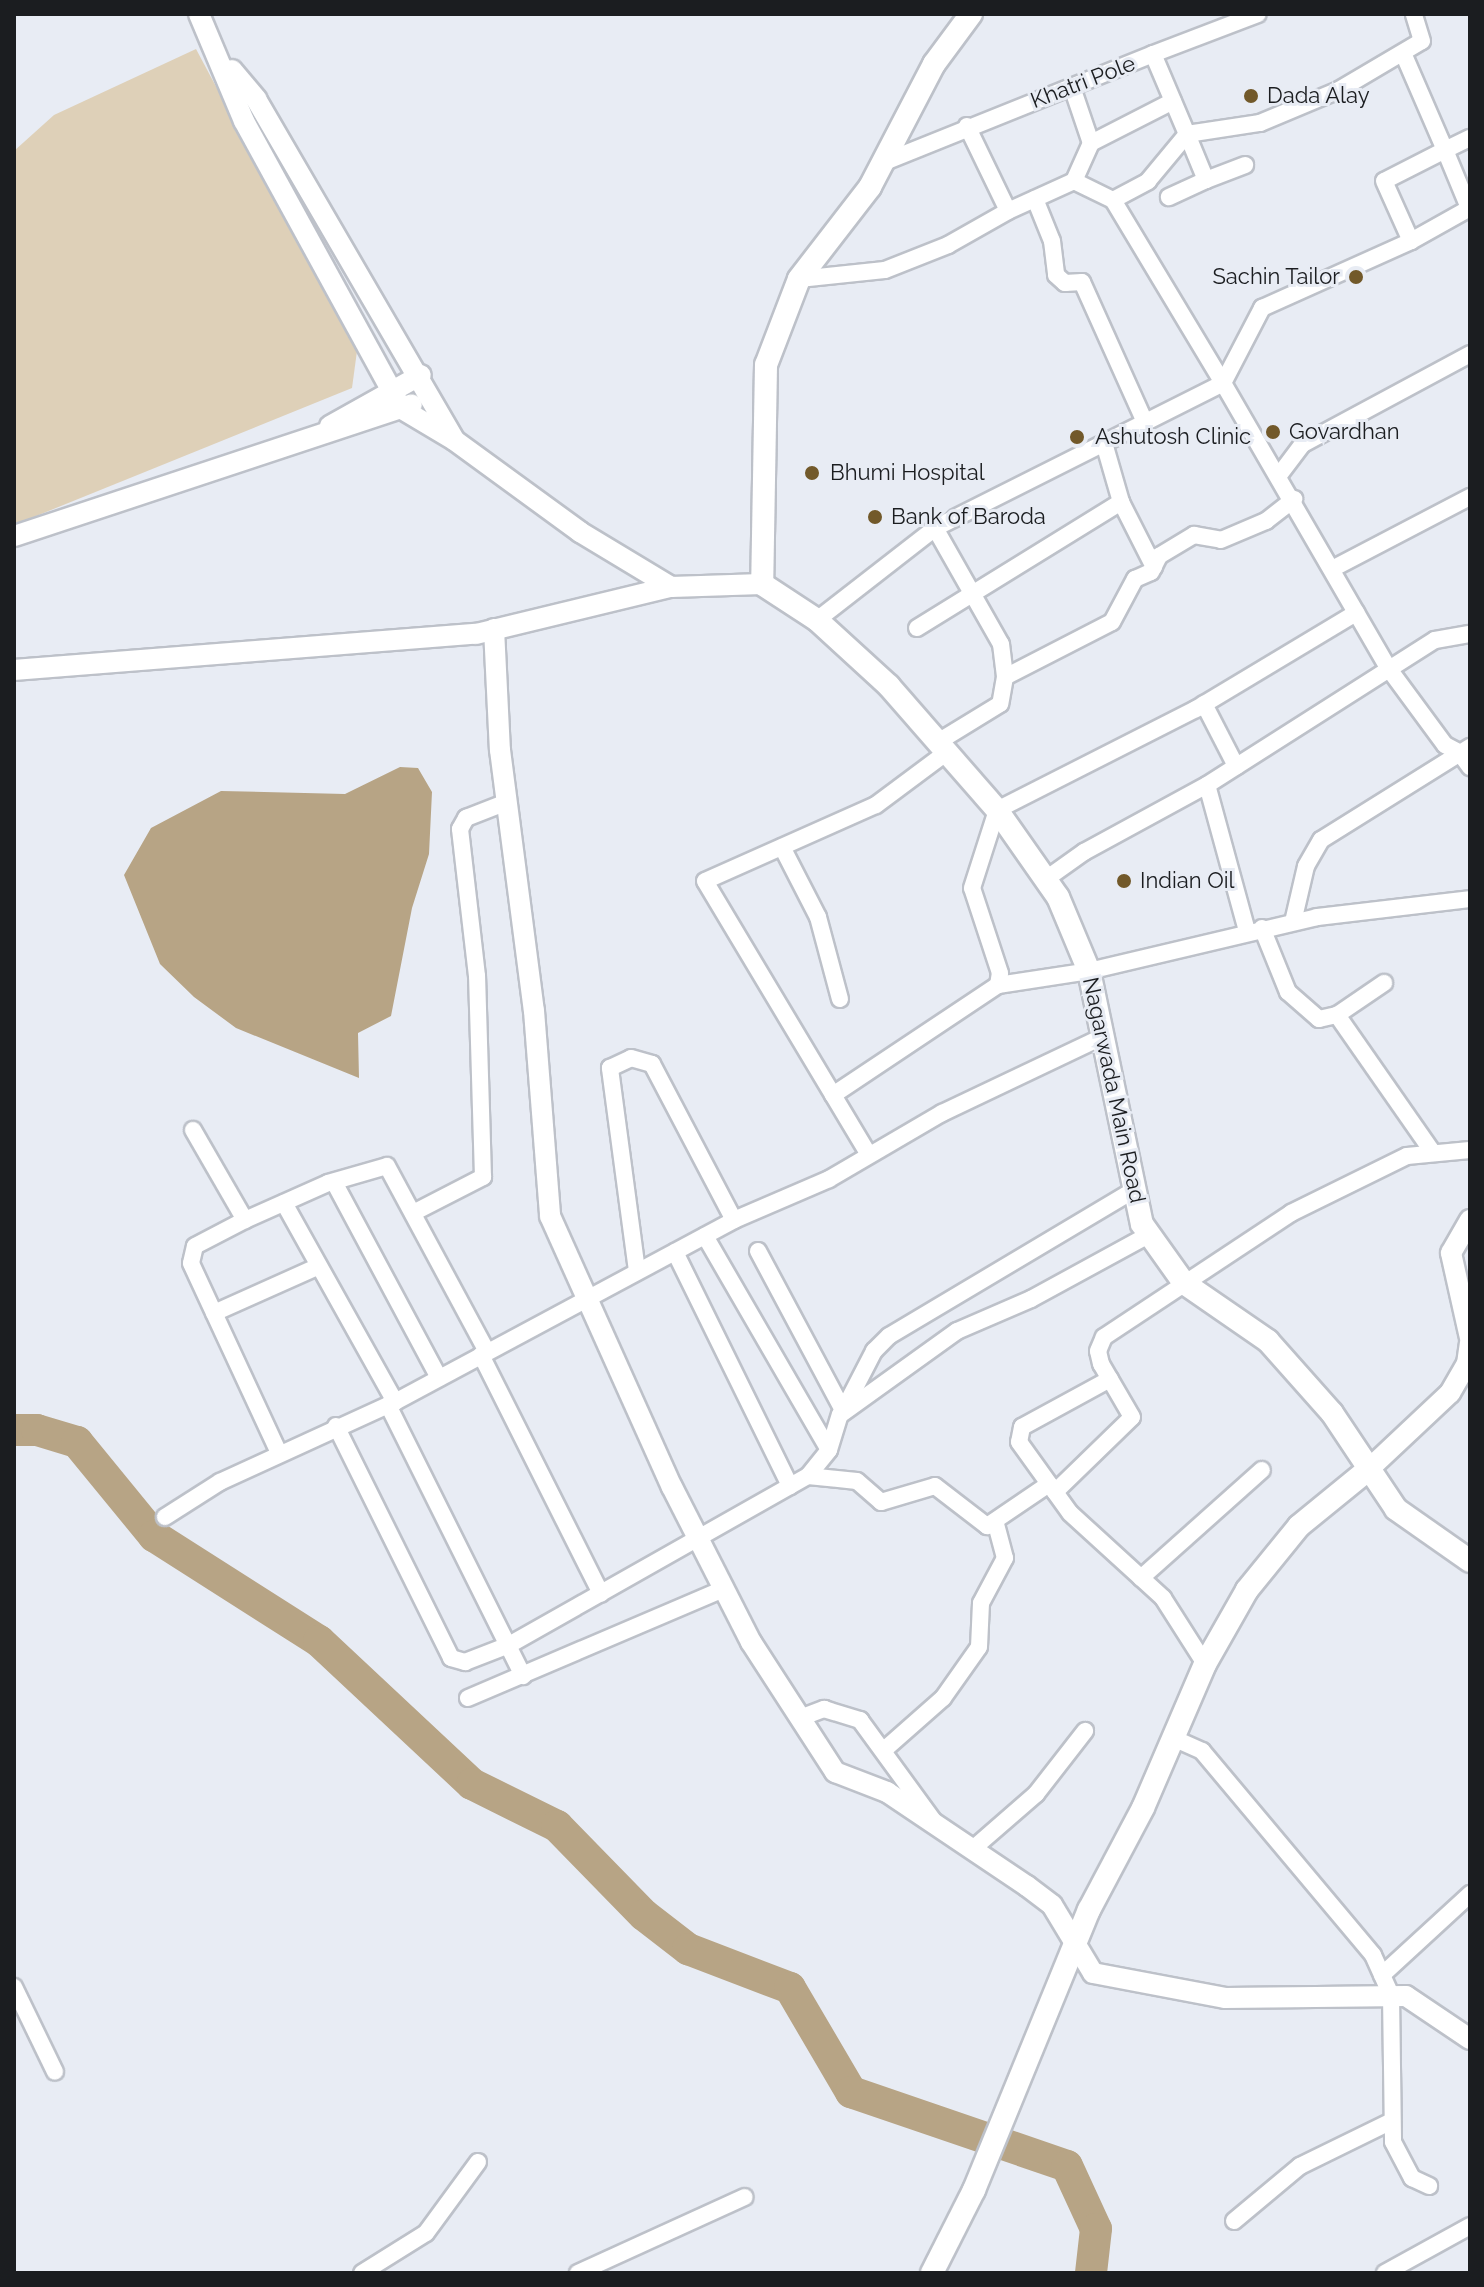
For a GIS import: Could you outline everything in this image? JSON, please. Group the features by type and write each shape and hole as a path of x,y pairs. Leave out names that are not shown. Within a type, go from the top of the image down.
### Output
{"main road":[{"path":"762,584 766,365 799,279 882,163 934,64 971,14"},
{"name":"Nagarwada Main Road","path":"762,584 817,620 889,686 997,810 1046,879 1089,971 1134,1190 1150,1234 1184,1283 1268,1341 1332,1413 1396,1509 1470,1561"},
{"path":"932,2273 974,2190 1008,2100 1075,1942 1205,1664 1247,1590 1299,1526 1369,1469"}],"street":[{"path":"199,14 219,55 244,121 402,409 454,440 580,532 671,587"},
{"name":"Khatri Pole","path":"882,163 967,126 1258,14"},
{"path":"1113,200 1148,181 1187,134 1260,123 1339,90 1403,53 1422,41 1414,14"},
{"path":"817,620 935,528 1223,383 1262,308 1411,241 1470,208 1403,53"},
{"name":"Khatri Pole","path":"1153,54 1206,180"},
{"path":"219,55 256,99 421,375 454,440"},
{"path":"1072,87 1091,143"},
{"path":"799,279 885,270 948,245 1008,211 1074,181 1091,143 1173,101"},
{"path":"967,126 1008,211"},
{"path":"1411,241 1384,181 1470,138"},
{"path":"1169,197 1245,165"},
{"path":"1074,181 1113,200 1280,474 1389,669 1445,745 1465,749"},
{"path":"1035,199 1052,241 1056,275 1065,283 1082,282 1145,422"},
{"path":"1280,474 1303,444 1470,354"},
{"path":"323,430 392,388 421,375"},
{"path":"14,536 323,430 402,409 430,395"},
{"path":"1104,443 1121,502 1154,567"},
{"path":"1332,569 1357,553 1470,497"},
{"path":"1005,677 1112,622 1135,579 1154,567 1159,556 1194,535 1221,540 1266,521 1294,499"},
{"path":"917,628 1121,502"},
{"path":"869,1155 705,881 876,805 943,747 1000,704 1005,677 1001,644 935,528"},
{"path":"14,670 494,629 671,587 762,584"},
{"path":"998,985 1000,973 972,888 997,810 1204,704 1356,613"},
{"path":"494,629 507,802 534,1011 550,1216 724,1589 835,1772 887,1792 933,1820 975,1847 1052,1905 1093,1973 1225,1998 1406,1996 1470,2039"},
{"path":"1046,879 1084,852 1207,785 1302,722 1342,703 1435,640 1470,634"},
{"path":"1204,704 1236,766"},
{"path":"1465,749 1470,767"},
{"path":"1293,922 1306,866 1321,840 1465,749"},
{"path":"1207,785 1254,930 1288,992 1319,1019 1337,1015 1384,983"},
{"path":"413,1213 483,1177 477,976 460,829 466,818 507,802"},
{"path":"782,847 818,917 840,999"},
{"path":"833,1095 998,985 1089,971 1293,922 1470,899"},
{"path":"1337,1015 1432,1151"},
{"path":"165,1517 279,1453 391,1403 734,1220 869,1155 942,1113 1102,1037"},
{"path":"637,1271 610,1068 631,1058 652,1064 734,1220"},
{"path":"193,1130 245,1220"},
{"path":"808,1476 857,1481 881,1502 935,1486 980,1523 996,1524 1052,1488 1129,1425 1132,1417 1098,1351 1104,1337 1291,1213 1407,1156 1432,1151 1468,1155"},
{"path":"279,1453 214,1313 191,1253 245,1220 334,1182 387,1166 484,1353 601,1594"},
{"path":"334,1182 439,1378"},
{"path":"336,1426 451,1658 465,1662 509,1645 808,1476 829,1450 841,1413 874,1351 889,1336 1134,1190"},
{"path":"284,1203 391,1403 523,1676"},
{"path":"1369,1469 1465,1374 1470,1340 1451,1253 1470,1220"},
{"path":"841,1413 957,1331 1031,1299 1150,1234"},
{"path":"705,1236 829,1450"},
{"path":"758,1251 841,1413"},
{"path":"675,1252 790,1486"},
{"path":"214,1313 317,1267"},
{"path":"1110,1379 1018,1433 1022,1449 1052,1488 1173,1612 1205,1664"},
{"path":"1141,1578 1262,1470"},
{"path":"884,1750 943,1698 979,1647 981,1603 1005,1558 996,1524"},
{"path":"468,1698 724,1589"},
{"path":"800,1718 841,1710 860,1720 933,1820"},
{"path":"975,1847 1036,1794 1085,1731"},
{"path":"1173,1738 1202,1751 1373,1955 1391,1995 1393,2142 1412,2178 1429,2186"},
{"path":"1382,1975 1470,1894"},
{"path":"14,1987 55,2072"},
{"path":"1234,2221 1300,2166 1392,2121"},
{"path":"362,2273 426,2233 478,2162"},
{"path":"578,2273 745,2197"},
{"path":"1385,2273 1470,2226"}],"shaded area":[{"path":"196,49 357,351 352,388 14,525 14,151 54,115"},
{"path":"400,767 418,768 432,792 429,854 412,908 391,1016 358,1033 359,1078 236,1028 194,997 160,964 124,875 151,828 221,791 345,794"}],"waterway":[{"path":"14,1430 37,1430 77,1442 154,1536 319,1641 472,1784 557,1826 644,1915 688,1949 790,1988 851,2092 1067,2166 1096,2229 1091,2273"}],"place":[{"name":"Dada Alay","path":"1251,96"},
{"name":"Sachin Tailor","path":"1356,277"},
{"name":"Govardhan","path":"1273,432"},
{"name":"Ashutosh Clinic","path":"1077,437"},
{"name":"Bhumi Hospital","path":"812,473"},
{"name":"Bank of Baroda","path":"875,517"},
{"name":"Indian Oil","path":"1124,881"}]}
